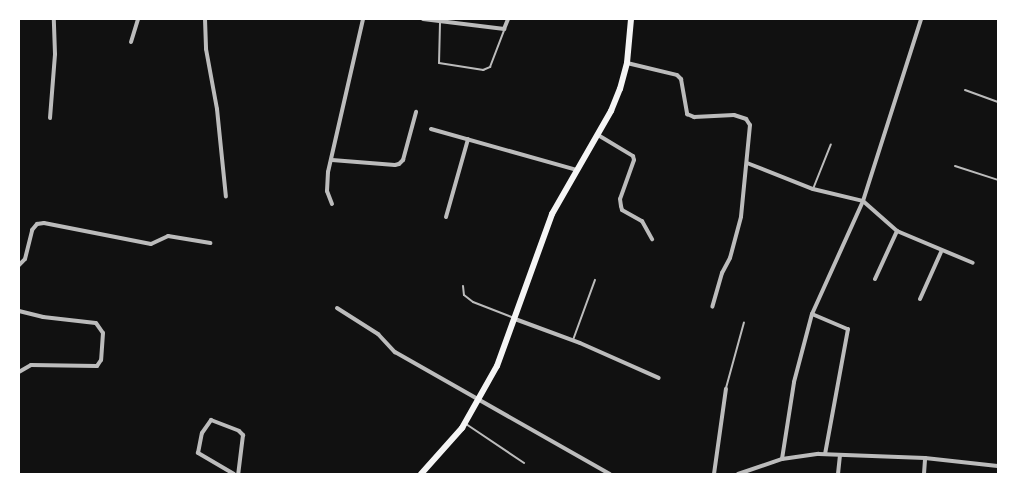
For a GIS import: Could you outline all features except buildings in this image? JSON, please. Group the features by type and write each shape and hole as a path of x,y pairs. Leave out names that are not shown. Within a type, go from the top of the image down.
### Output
{"main road":[{"path":"422,474 447,448 479,400 497,366 552,214 598,135 617,97 627,63 631,19"}],"street":[{"path":"50,118 55,54 54,19"},
{"path":"131,42 138,19"},
{"path":"205,19 206,49 217,109 226,197"},
{"path":"332,204 327,192 332,160 363,19"},
{"path":"422,19 440,23 504,29 508,19"},
{"path":"782,459 794,382 812,314 863,201 921,19"},
{"path":"627,63 677,75 681,79 687,114 694,117 734,115 746,119 750,125 741,217 730,258 722,273 712,307"},
{"path":"332,160 399,164 403,160 416,112"},
{"path":"431,128 577,170"},
{"path":"598,135 633,156 634,160 620,200 621,206 622,210 642,221 652,239"},
{"path":"446,217 468,139"},
{"path":"747,163 813,189 863,201 897,232 941,252 973,263"},
{"path":"19,264 25,259 32,230 37,224 44,223 151,244 168,236 210,243"},
{"path":"874,279 897,232"},
{"path":"920,299 941,252"},
{"path":"337,308 378,334 395,352 610,474"},
{"path":"19,311 44,317 96,323 103,333 101,360 97,366 32,365 19,372"},
{"path":"812,314 848,329 825,454"},
{"path":"515,319 573,340 659,378"},
{"path":"714,474 726,389"},
{"path":"234,474 198,453 202,433 211,420 239,431 243,435 238,474"},
{"path":"738,474 748,473 782,459 825,454 925,458 998,466"},
{"path":"838,474 840,455"},
{"path":"924,474 925,458"}],"lane":[{"path":"440,23 439,63 483,70 490,67 504,29"},
{"path":"965,90 998,102"},
{"path":"813,189 831,144"},
{"path":"955,166 998,180"},
{"path":"573,340 595,280"},
{"path":"463,286 464,294 473,302 515,319"},
{"path":"726,389 744,322"},
{"path":"464,423 524,463"}]}
